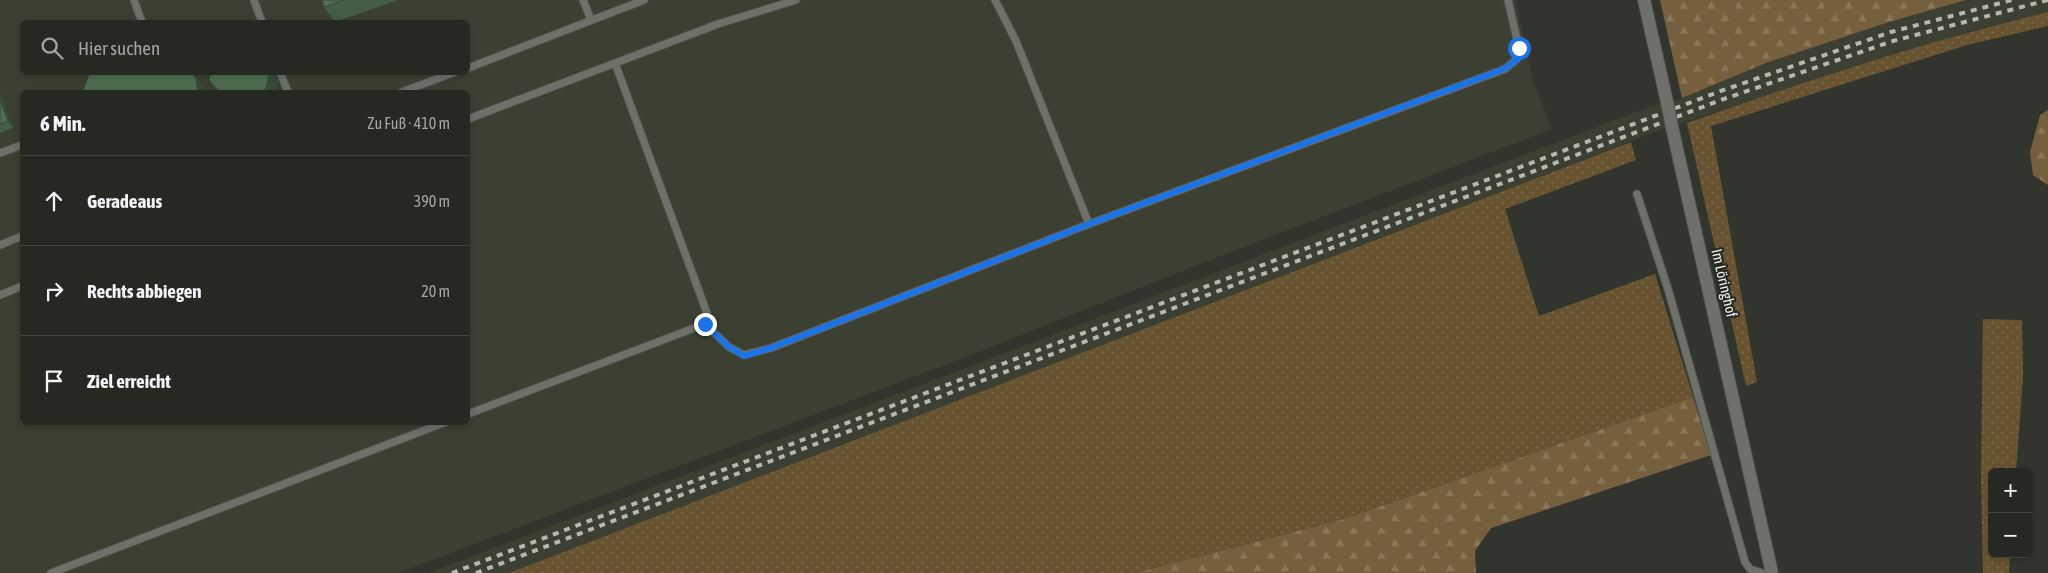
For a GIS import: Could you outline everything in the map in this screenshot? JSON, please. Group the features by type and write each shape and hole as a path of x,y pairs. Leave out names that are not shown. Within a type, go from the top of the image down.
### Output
{"street":[{"name":"Im Löringhof","path":"1644,0 1772,573"}],"lane":[{"path":"134,0 141,20"},
{"path":"254,0 261,20"},
{"path":"583,0 591,20"},
{"path":"470,67 644,0"},
{"path":"470,118 718,24 796,0"},
{"path":"995,0 1016,41 1089,224"},
{"path":"705,324 729,347 744,356 771,348 1089,224 1504,69 1518,59 1519,48 1508,0"},
{"path":"615,63 707,312 705,324"},
{"path":"281,75 287,90"},
{"path":"407,90 447,75"},
{"path":"0,154 20,146"},
{"path":"1637,194 1668,289 1745,562 1750,569 1762,573"},
{"path":"1,242 20,237"},
{"path":"0,295 20,287"},
{"path":"470,413 705,324"},
{"path":"51,573 438,425"}],"shaded area":[{"path":"0,0 1515,0 1534,83 1552,129 1205,262 984,350 398,573 0,573"},
{"path":"1966,0 2048,0 2048,12 1970,31 1657,131 1208,306 509,573 428,573 1652,106 1682,98 1766,63 1889,22"},
{"path":"2048,12 2048,26 1967,45 1711,126 1757,382 1746,386 1687,123 1866,63 2002,23"},
{"path":"1631,142 1636,160 1505,209 1539,316 1655,274 1693,397 1344,519 1135,573 509,573"},
{"path":"1983,319 2022,320 2023,377 2016,468 1988,468 1988,558 2010,558 2009,573 1983,573 1981,479"}],"green space":[{"path":"1660,0 1966,0 1889,22 1766,63 1682,98"},
{"path":"2048,110 2048,185 2033,175 2030,152 2040,115"},
{"path":"1693,397 1711,455 1491,528 1475,551 1476,573 1135,573 1344,519"}],"building":[{"path":"322,0 344,0 324,7"},
{"path":"89,75 194,75 198,90 84,90"},
{"path":"210,75 268,75 266,88 263,90 218,90 209,80"},
{"path":"0,100 8,121 0,124"}],"railway":[{"path":"452,573 1718,92 1891,32 2012,0"},
{"path":"476,573 1721,100 1893,41 2048,0"}],"route":[{"path":"705,324 729,347 744,356 771,348 1089,224 1504,69 1518,59 1519,48"}]}
